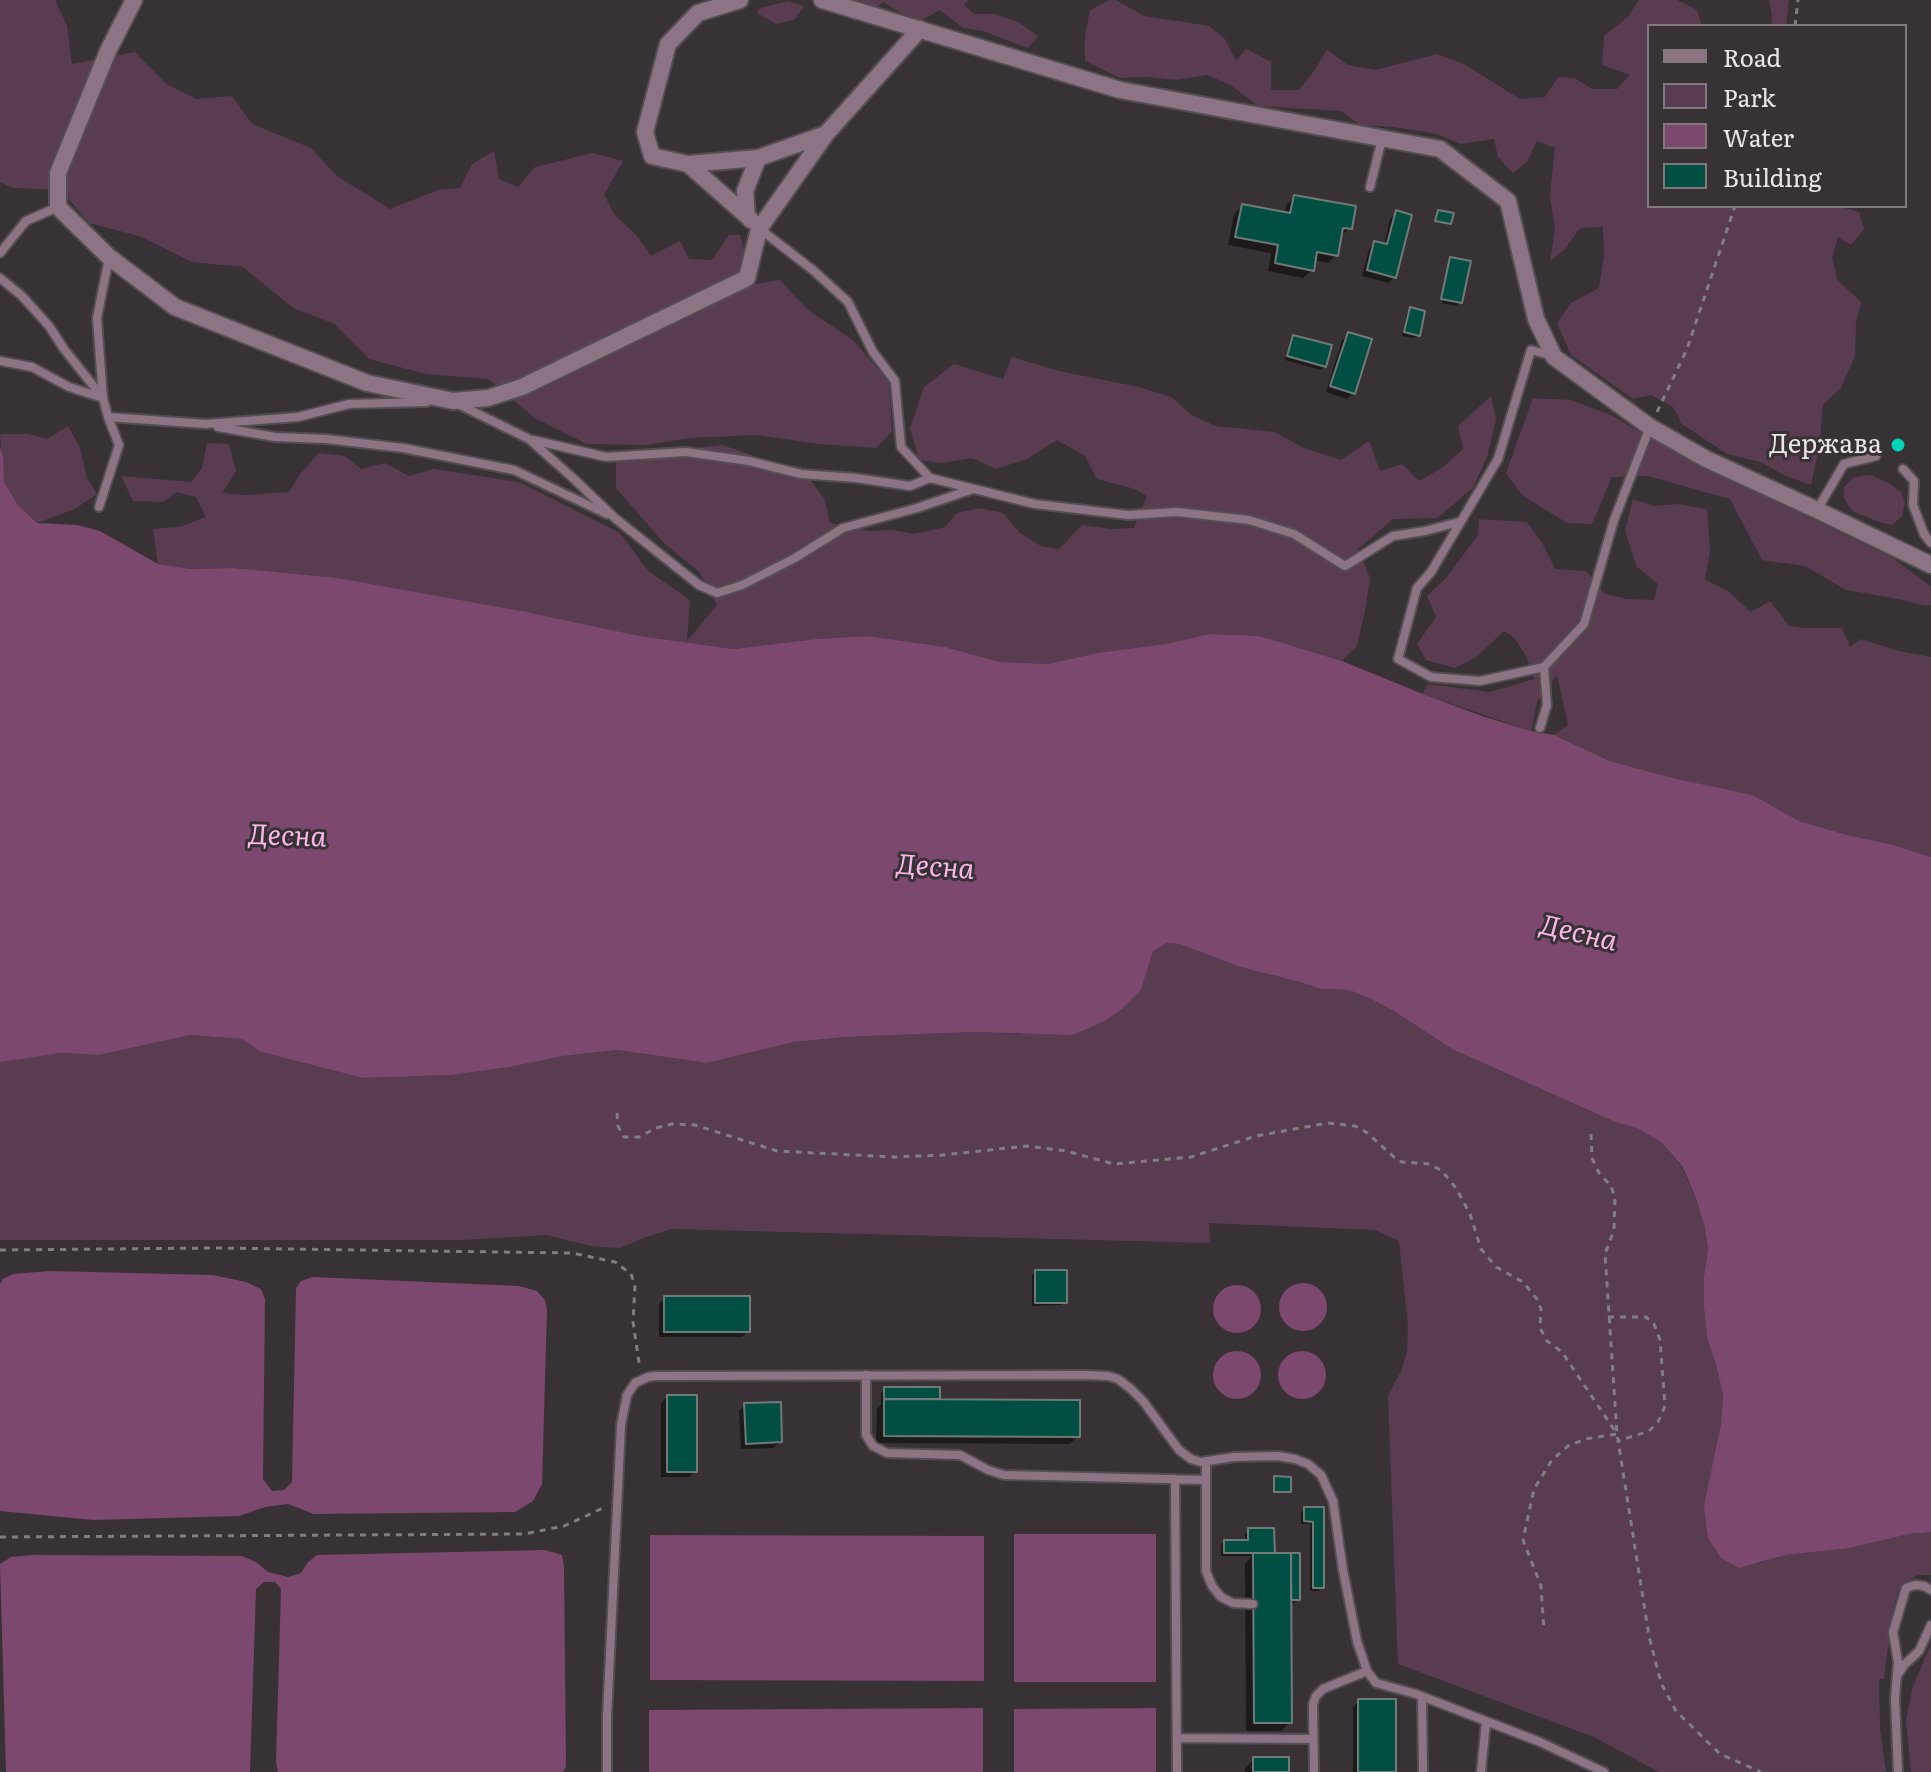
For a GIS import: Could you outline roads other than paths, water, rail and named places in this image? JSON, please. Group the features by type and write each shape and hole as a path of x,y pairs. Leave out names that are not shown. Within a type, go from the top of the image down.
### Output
{"street":[{"path":"134,0 108,51 58,173 58,207 109,257 175,307 367,383 453,401 488,398 522,387 747,278 759,229 826,134 920,29"},
{"path":"740,0 698,13 668,44 645,132 652,156 688,164 758,158 826,134"},
{"path":"822,0 1120,90 1440,149 1508,201 1536,319 1554,357 1650,427 1706,459 1931,565"},
{"path":"747,216 745,191 758,158"},
{"path":"688,164 759,229"}],"lane":[{"path":"1370,187 1382,139"},
{"path":"0,253 26,221 58,207"},
{"path":"759,229 814,271 848,302 873,352 895,381 901,447 930,478 1035,504 1128,515 1177,512 1249,520 1294,534 1345,566 1393,536 1459,522"},
{"path":"99,507 119,445 103,398 97,318 109,257"},
{"path":"0,278 22,296 49,326 103,398"},
{"path":"1554,357 1531,350 1498,459 1431,572 1417,588 1398,659 1431,677 1480,681 1544,667 1584,624 1614,520 1650,427"},
{"path":"0,361 32,367 69,387 103,398"},
{"path":"206,424 298,417 349,404 453,401 529,439 606,457 686,452 749,461 801,474 910,486 930,478"},
{"path":"108,417 206,424 275,437 403,448 514,470 616,519"},
{"path":"529,439 616,519 699,585 717,593 742,585 795,558 843,528 973,489"},
{"path":"1817,510 1844,464 1876,456"},
{"path":"1903,469 1914,481 1913,505 1924,534 1931,543"},
{"path":"1540,728 1547,705 1544,667"},
{"path":"866,1375 866,1435 873,1446 887,1453 960,1455 1004,1475 1206,1480"},
{"path":"607,1772 621,1425 627,1395 635,1383 655,1376 866,1375 1108,1376 1118,1379 1143,1401 1179,1450 1191,1459 1206,1461 1278,1456 1308,1464 1321,1475 1333,1501 1357,1641 1367,1671 1376,1683 1403,1689 1540,1742 1604,1772"},
{"path":"1206,1461 1206,1571 1221,1597 1233,1603 1253,1604"},
{"path":"1175,1479 1177,1772"},
{"path":"1898,1772 1895,1698 1898,1673 1893,1632 1906,1588 1915,1585 1931,1590"},
{"path":"1898,1673 1919,1651 1931,1625"},
{"path":"1314,1772 1313,1704 1316,1696 1323,1689 1367,1671"},
{"path":"1422,1697 1423,1772"},
{"path":"1481,1772 1486,1722"},
{"path":"1177,1738 1313,1739"}],"water":[{"name":"Десна","path":"0,447 4,482 18,505 37,523 77,525 100,531 158,564 191,569 234,568 338,578 640,636 733,649 868,636 945,647 1000,662 1048,664 1210,634 1260,636 1342,661 1482,716 1554,735 1610,761 1753,795 1799,821 1931,857 1931,1532 1850,1548 1786,1555 1739,1568 1721,1558 1708,1538 1704,1506 1721,1424 1723,1394 1707,1338 1704,1276 1708,1249 1695,1195 1682,1166 1662,1143 1639,1129 1615,1122 1452,1049 1369,998 1349,990 1321,989 1240,967 1180,944 1167,943 1153,952 1141,990 1123,1008 1106,1020 1073,1035 973,1032 846,1037 794,1042 707,1063 618,1050 452,1075 363,1078 261,1052 242,1039 191,1035 99,1055 61,1053 0,1062"},
{"path":"50,1271 213,1275 246,1282 261,1289 265,1299 263,1479 272,1491 284,1490 292,1482 296,1288 301,1281 313,1277 519,1286 537,1291 545,1300 547,1310 542,1484 533,1501 515,1512 314,1514 288,1504 265,1507 239,1516 93,1520 0,1511 0,1284 13,1274"},
{"path":"1303,1283 1320,1290 1327,1307 1320,1324 1303,1331 1286,1324 1279,1307 1286,1290"},
{"path":"1237,1285 1254,1292 1261,1309 1254,1326 1237,1333 1220,1326 1213,1309 1220,1292"},
{"path":"1237,1351 1254,1358 1261,1375 1254,1392 1237,1399 1220,1392 1213,1375 1220,1358"},
{"path":"1302,1351 1319,1358 1326,1375 1319,1392 1302,1399 1285,1392 1278,1375 1285,1358"},
{"path":"1014,1534 1156,1534 1156,1682 1014,1682"},
{"path":"650,1535 984,1536 984,1681 650,1680"},
{"path":"545,1550 562,1555 564,1566 566,1766 563,1772 278,1772 281,1589 275,1582 264,1582 256,1589 250,1772 6,1772 0,1564 11,1557 242,1556 268,1572 288,1577 301,1573 317,1555"},
{"path":"983,1708 983,1772 649,1772 649,1710"},
{"path":"1156,1708 1156,1772 1014,1772 1014,1709"}],"place":[{"name":"Держава","path":"1898,445"}]}
